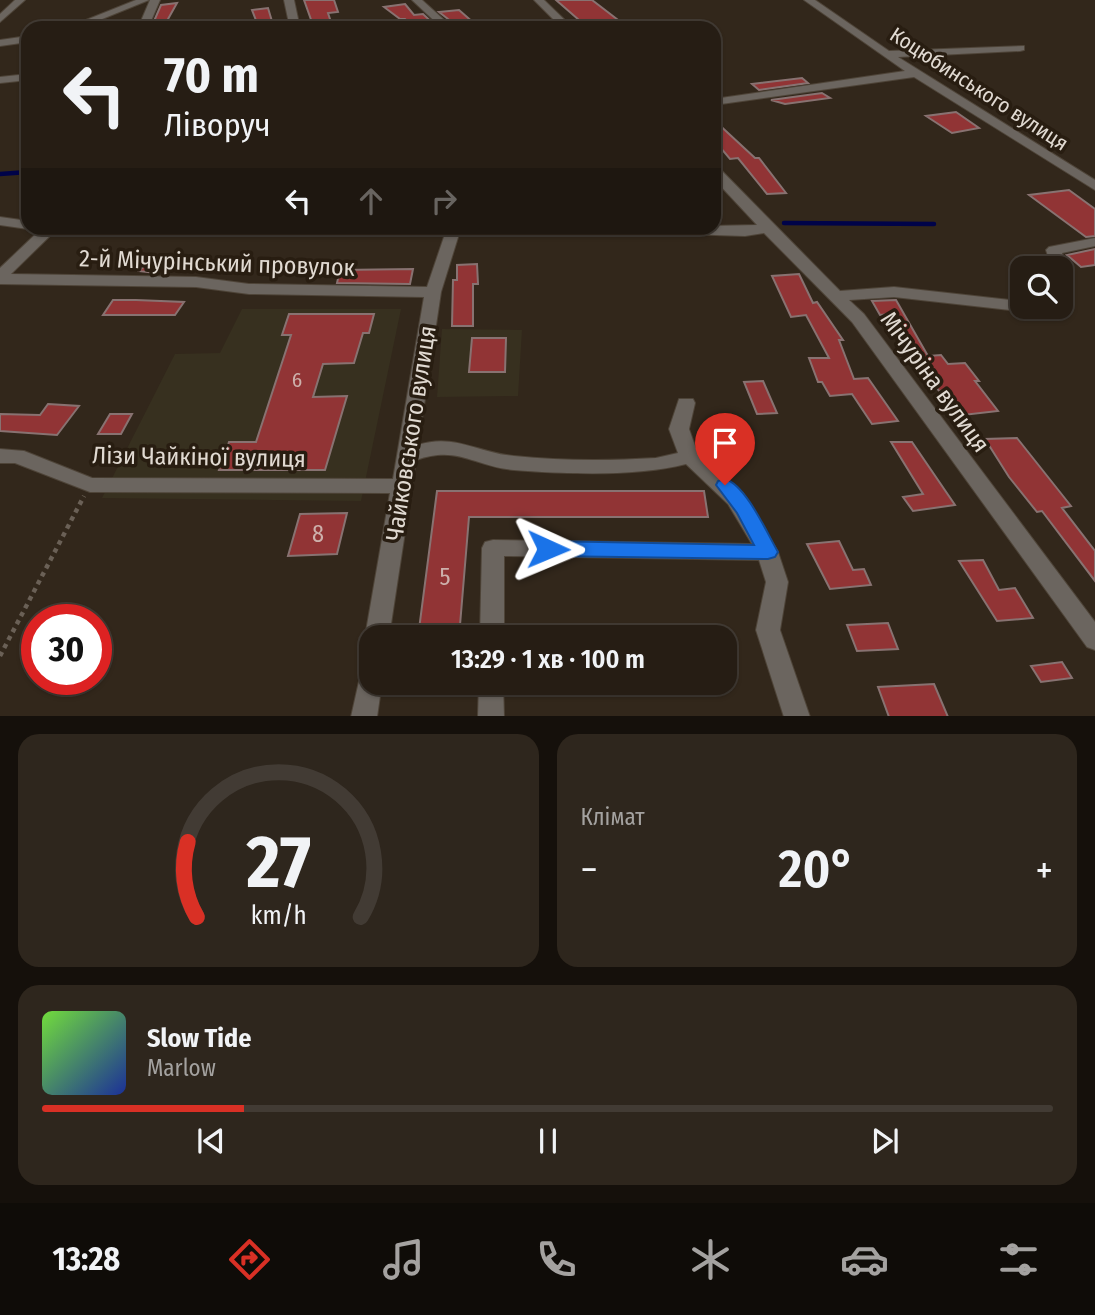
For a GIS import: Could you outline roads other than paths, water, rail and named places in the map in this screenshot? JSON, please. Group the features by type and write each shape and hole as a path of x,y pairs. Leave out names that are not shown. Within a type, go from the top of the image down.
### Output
{"street":[{"path":"0,19 20,0"},
{"path":"89,21 144,0"},
{"path":"147,21 155,0"},
{"path":"289,0 294,21"},
{"path":"417,0 440,21"},
{"path":"539,0 561,21"},
{"name":"Коцюбинського вулиця","path":"809,0 886,54 1095,186"},
{"path":"0,43 21,40"},
{"path":"886,54 1020,48"},
{"path":"721,101 916,73"},
{"path":"0,80 21,78"},
{"name":"Мічуріна вулиця","path":"721,179 858,318 1095,640"},
{"path":"0,221 21,224"},
{"path":"721,231 767,228"},
{"path":"0,278 44,235"},
{"name":"Чайковського вулиця","path":"379,625 433,292 454,235"},
{"path":"1056,256 1054,250 1095,242"},
{"name":"2-й Мічурінський провулок","path":"0,278 196,282 250,289 433,292"},
{"path":"837,296 894,292 1010,305"},
{"path":"686,403 679,429 689,457 714,475 736,496 768,552 777,582 768,630 797,716"},
{"path":"407,456 433,447 455,447 487,459 515,463 638,466 689,457"},
{"name":"Лізи Чайкіної вулиця","path":"0,456 17,456 90,485 403,486"},
{"path":"492,625 493,548 768,552"},
{"path":"364,716 368,695"},
{"path":"491,695 491,716"}],"waterway":[{"path":"0,174 21,172"},
{"path":"784,223 934,224"}]}
